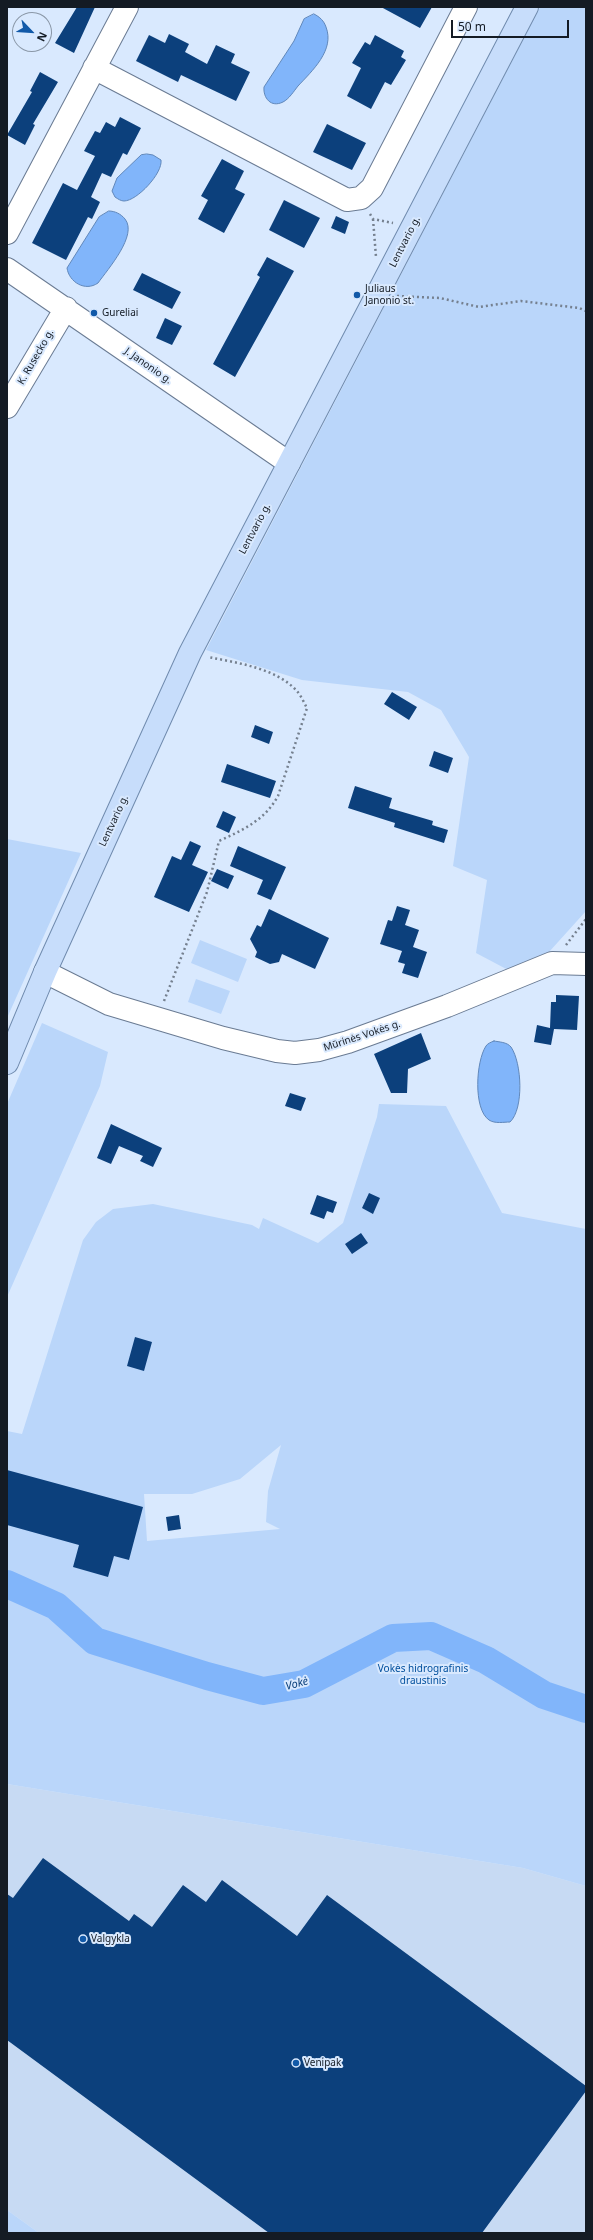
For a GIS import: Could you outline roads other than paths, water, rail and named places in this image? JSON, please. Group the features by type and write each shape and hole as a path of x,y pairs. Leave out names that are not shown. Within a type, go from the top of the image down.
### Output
{"main road":[{"name":"Lentvario g.","path":"7,1063 45,972 190,653 527,7"}],"street":[{"path":"7,233 127,7"},
{"path":"94,68 348,200 361,198 372,188 466,7"},
{"name":"J. Janonio g.","path":"7,268 289,463"},
{"name":"K. Rusecko g.","path":"7,407 66,308"},
{"name":"Mūrinės Vokės g.","path":"45,972 110,1004 157,1019 278,1051 295,1053 318,1050 348,1042 447,1006 552,963 586,964"}],"water":[{"path":"314,14 322,19 326,27 328,36 325,52 321,60 287,99 279,104 271,103 266,98 264,87 294,41 304,19"},
{"path":"141,155 153,155 161,160 161,165 154,179 142,191 129,200 123,201 115,197 112,191 117,178"},
{"path":"109,211 118,213 125,219 128,226 128,234 125,243 98,283 93,286 83,286 71,278 67,268 99,217"},
{"path":"494,1041 503,1042 511,1047 515,1054 519,1074 520,1086 518,1107 515,1116 510,1122 497,1122 489,1120 480,1106 478,1096 478,1073 480,1062 486,1046"}],"waterway":[{"name":"Vokė","path":"7,1584 56,1606 95,1641 207,1676 263,1691 304,1684 393,1638 431,1636 486,1660 544,1695 586,1709"}],"place":[{"name":"Juliaus Janonio st.","path":"357,295"},
{"name":"Gureliai","path":"94,313"},
{"name":"Valgykla","path":"83,1939"},
{"name":"Venipak","path":"296,2063"}],"park label":[{"name":"Vokės hidrografinis draustinis","path":"423,1674"}]}
